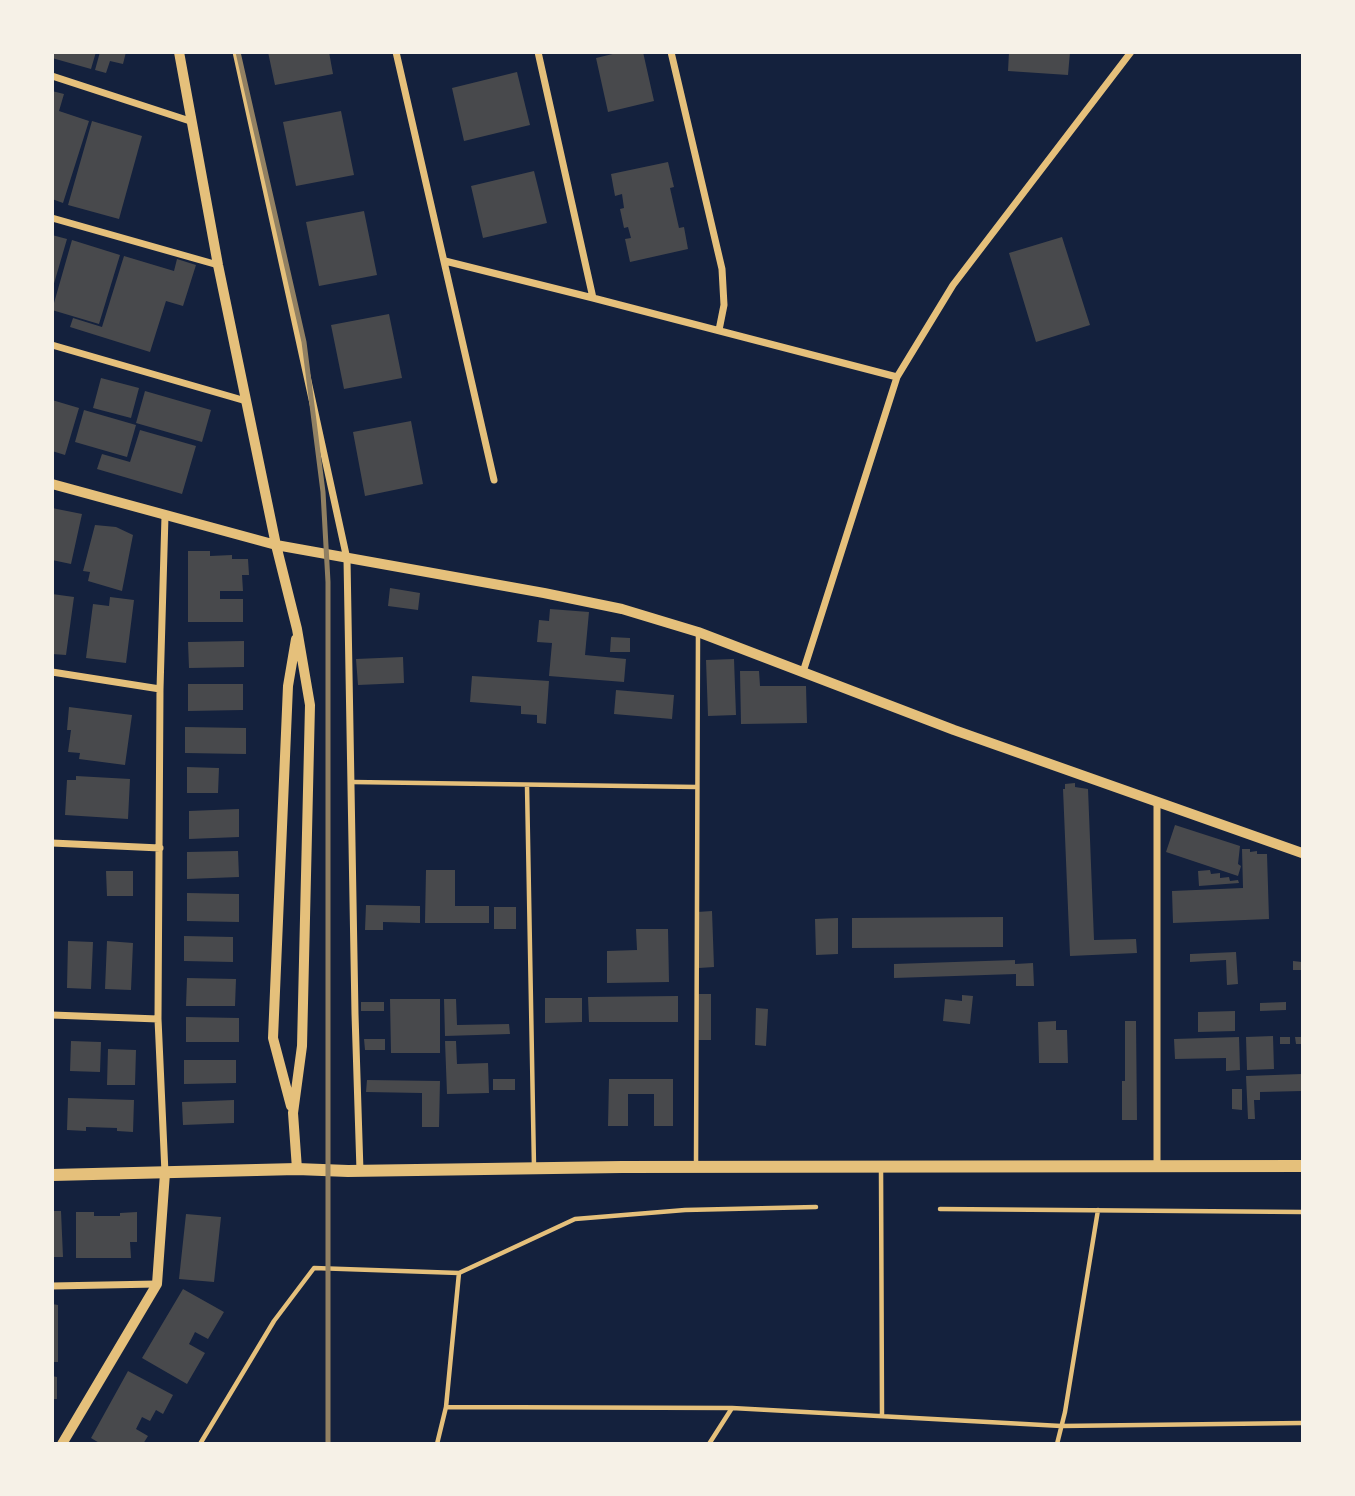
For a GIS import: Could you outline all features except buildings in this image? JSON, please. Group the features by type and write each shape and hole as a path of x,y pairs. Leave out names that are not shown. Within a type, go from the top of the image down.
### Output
{"main road":[{"path":"52,1175 297,1169 360,1171 881,1166 1303,1166"}],"street":[{"path":"179,52 218,265 276,545 297,629 310,705 302,1046 293,1113"},
{"path":"236,52 347,559 360,1171"},
{"path":"396,52 494,480"},
{"path":"538,52 593,298"},
{"path":"671,52 722,270 723,304 719,330"},
{"path":"803,672 897,377 953,285 1131,52"},
{"path":"52,76 190,121"},
{"path":"52,218 218,265"},
{"path":"445,261 897,377"},
{"path":"52,345 246,401"},
{"path":"52,484 276,545 622,609 698,632 954,730 1303,853"},
{"path":"62,1444 157,1284 165,1173 158,1019 159,689 165,516"},
{"path":"297,629 288,686 273,1038 293,1113 297,1169"},
{"path":"52,672 159,689"},
{"path":"1157,802 1157,1166"},
{"path":"52,843 160,848"},
{"path":"52,1015 158,1019"},
{"path":"52,1286 157,1284"}],"lane":[{"path":"696,1167 698,632"},
{"path":"352,782 698,786"},
{"path":"527,785 534,1168"},
{"path":"881,1166 882,1416"},
{"path":"201,1444 274,1321 314,1268 459,1273 575,1219 685,1210 816,1207"},
{"path":"940,1209 1303,1212"},
{"path":"1057,1444 1098,1210"},
{"path":"437,1444 446,1407 459,1273"},
{"path":"446,1407 732,1408 1061,1426 1303,1423"},
{"path":"709,1444 732,1408"}],"railway":[{"path":"238,52 304,342 323,492 328,582 328,1444"}]}
